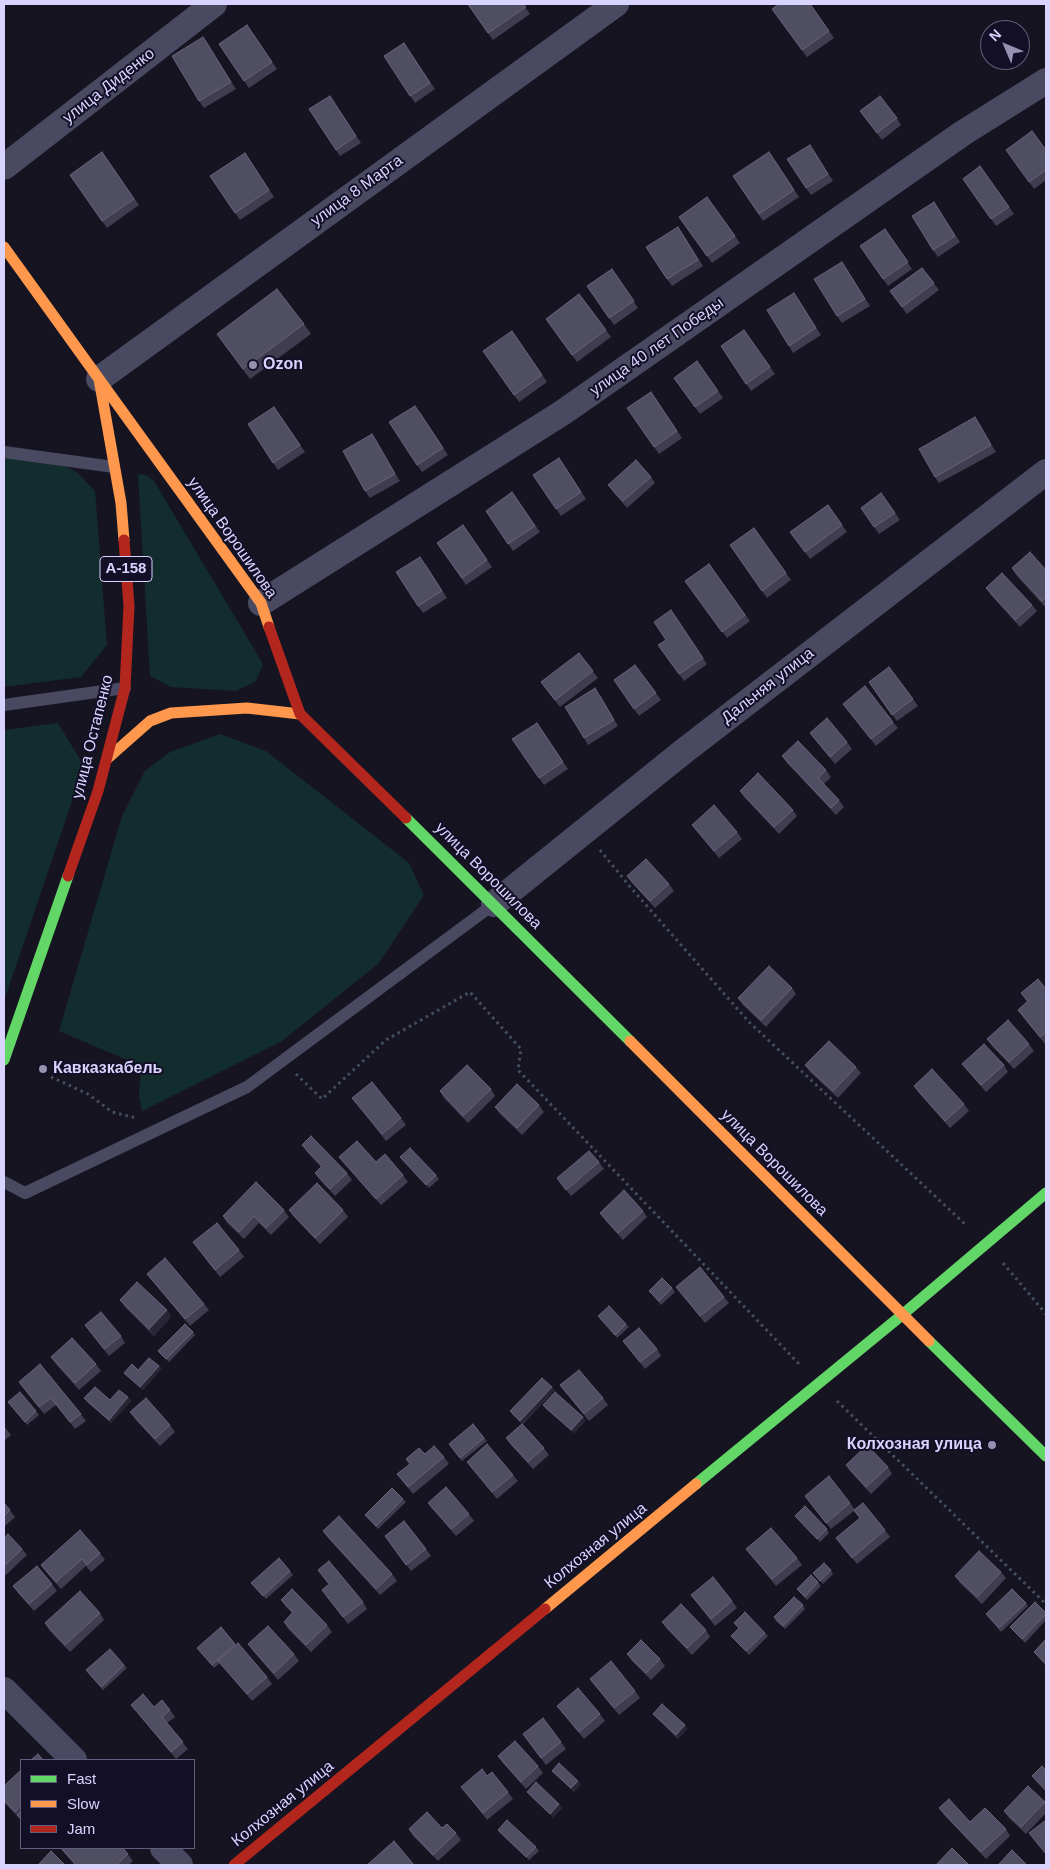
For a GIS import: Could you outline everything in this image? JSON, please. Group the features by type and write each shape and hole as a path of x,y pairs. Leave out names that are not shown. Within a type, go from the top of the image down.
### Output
{"main road":[{"name":"улица Ворошилова","path":"4,247 261,603 300,714 494,904 902,1315 1046,1456"},
{"name":"улица Остапенко","path":"4,1060 98,791 125,688 129,606 120,503 99,378"},
{"path":"107,759 150,721 171,713 247,708 300,714"},
{"name":"Колхозная улица","path":"234,1865 902,1315 1046,1193"}],"street":[{"name":"улица Диденко","path":"4,167 214,4"},
{"name":"улица 8 Марта","path":"99,378 616,4"},
{"name":"улица 40 лет Победы","path":"261,603 562,413 963,133 1046,81"},
{"name":"Дальняя улица","path":"494,904 692,745 1046,472"},
{"path":"4,1690 73,1759"},
{"path":"164,1849 180,1865"}],"lane":[{"path":"4,452 114,467"},
{"path":"4,704 125,688"},
{"path":"4,1182 25,1193 246,1087 494,904"}],"path":[{"path":"585,830 631,888 749,1022 986,1244 1046,1314"},
{"path":"282,1061 322,1099 386,1040 470,992 521,1049 518,1070 818,1384 1046,1604"},
{"path":"51,1077 88,1094 112,1112 140,1119"}],"green space":[{"path":"4,457 56,461 77,472 95,491 107,645 81,677 4,687"},
{"path":"138,474 146,475 154,481 263,664 256,681 236,691 171,687 150,676"},
{"path":"58,723 84,766 4,1001 4,730"},
{"path":"220,734 266,751 409,863 424,895 379,963 282,1041 142,1111 139,1095 141,1066 59,1031 122,816 145,771 170,752"}],"building":[{"path":"468,4 523,4 526,7 488,33"},
{"path":"779,4 810,4 829,31 802,50 772,9"},
{"path":"247,25 272,62 244,81 219,44"},
{"path":"203,37 231,82 199,101 172,56"},
{"path":"404,43 430,83 410,96 384,56"},
{"path":"330,96 356,136 336,150 309,109"},
{"path":"880,96 897,118 877,133 860,111"},
{"path":"1032,131 1046,150 1046,170 1029,182 1006,150"},
{"path":"810,145 828,174 806,188 787,159"},
{"path":"102,152 134,199 102,221 70,175"},
{"path":"769,152 794,190 759,214 733,176"},
{"path":"245,153 269,190 235,213 210,176"},
{"path":"980,166 1009,207 991,219 963,179"},
{"path":"707,197 735,236 707,256 679,217"},
{"path":"934,202 955,236 933,250 912,216"},
{"path":"678,227 698,260 667,279 646,247"},
{"path":"885,229 908,262 883,279 860,246"},
{"path":"842,262 865,299 837,316 814,279"},
{"path":"922,268 934,283 902,307 890,291"},
{"path":"612,269 634,301 609,318 587,286"},
{"path":"277,289 304,324 243,369 217,334"},
{"path":"794,293 816,328 789,346 767,310"},
{"path":"579,294 606,330 572,355 546,319"},
{"path":"744,330 770,367 746,384 721,346"},
{"path":"512,331 542,375 514,395 483,351"},
{"path":"697,361 718,391 695,407 674,378"},
{"path":"651,392 677,431 654,447 627,408"},
{"path":"415,406 443,448 417,465 389,422"},
{"path":"274,407 300,445 273,463 248,424"},
{"path":"975,417 991,445 935,477 919,449"},
{"path":"372,434 395,474 365,491 343,451"},
{"path":"559,458 581,492 556,509 533,475"},
{"path":"636,460 651,477 623,501 608,485"},
{"path":"512,492 535,526 508,544 486,511"},
{"path":"881,493 895,513 874,527 861,508"},
{"path":"828,505 842,525 805,552 790,532"},
{"path":"463,525 487,560 462,578 437,543"},
{"path":"754,528 786,573 762,591 730,545"},
{"path":"1030,552 1046,570 1046,597 1042,601 1012,568"},
{"path":"420,557 442,591 418,606 396,572"},
{"path":"709,564 745,615 722,632 685,581"},
{"path":"1002,573 1032,605 1015,620 986,588"},
{"path":"671,610 703,658 679,674 658,645 666,640 654,622"},
{"path":"579,653 593,671 555,700 541,682"},
{"path":"635,665 656,693 634,709 614,680"},
{"path":"889,667 913,699 892,715 869,682"},
{"path":"865,686 893,722 871,739 843,704"},
{"path":"595,688 614,720 584,738 565,707"},
{"path":"827,718 847,742 830,757 810,733"},
{"path":"537,723 563,762 539,778 512,739"},
{"path":"798,741 826,770 818,778 839,800 831,808 782,756"},
{"path":"758,773 793,810 774,827 740,791"},
{"path":"714,805 737,832 714,851 692,825"},
{"path":"646,859 669,884 650,901 627,876"},
{"path":"769,966 792,988 761,1020 738,998"},
{"path":"1038,979 1046,989 1046,1032 1040,1037 1018,1010 1028,1001 1021,993"},
{"path":"1008,1020 1029,1044 1009,1062 987,1039"},
{"path":"829,1041 856,1067 833,1091 805,1065"},
{"path":"984,1044 1004,1065 981,1085 962,1064"},
{"path":"467,1065 491,1089 463,1116 440,1091"},
{"path":"932,1069 964,1104 945,1121 914,1086"},
{"path":"372,1082 401,1118 382,1134 352,1098"},
{"path":"517,1084 539,1105 517,1128 495,1107"},
{"path":"311,1136 347,1173 330,1189 315,1173 322,1166 302,1145"},
{"path":"357,1141 376,1162 385,1154 403,1175 376,1199 339,1157"},
{"path":"410,1148 436,1175 426,1185 400,1157"},
{"path":"589,1151 599,1162 566,1190 557,1178"},
{"path":"256,1182 284,1210 266,1228 254,1216 239,1232 223,1216"},
{"path":"317,1183 343,1210 315,1238 289,1210"},
{"path":"624,1190 643,1211 618,1233 600,1213"},
{"path":"217,1223 239,1250 215,1270 193,1242"},
{"path":"165,1258 204,1304 185,1319 147,1274"},
{"path":"700,1267 724,1297 700,1316 676,1287"},
{"path":"662,1278 672,1288 659,1301 649,1291"},
{"path":"137,1282 167,1310 149,1329 120,1300"},
{"path":"609,1306 626,1324 615,1335 598,1316"},
{"path":"101,1312 121,1336 104,1349 85,1325"},
{"path":"185,1324 193,1332 166,1359 158,1351"},
{"path":"639,1328 657,1349 640,1362 623,1341"},
{"path":"72,1338 96,1364 75,1383 51,1357"},
{"path":"149,1358 159,1366 140,1387 124,1373 132,1364 138,1370"},
{"path":"40,1364 81,1414 70,1422 51,1398 39,1407 19,1382"},
{"path":"579,1370 603,1398 584,1414 560,1385"},
{"path":"542,1378 552,1387 520,1421 510,1411"},
{"path":"95,1387 110,1400 119,1390 128,1397 109,1420 84,1398"},
{"path":"20,1392 36,1411 25,1422 8,1402"},
{"path":"555,1392 583,1417 571,1430 543,1405"},
{"path":"146,1398 170,1425 155,1439 130,1412"},
{"path":"473,1424 484,1438 460,1458 449,1444"},
{"path":"522,1424 544,1448 528,1462 506,1438"},
{"path":"487,1444 513,1475 492,1492 467,1462"},
{"path":"867,1445 888,1467 866,1487 846,1465"},
{"path":"434,1446 444,1457 408,1487 397,1474 410,1464 406,1459 419,1448 425,1454"},
{"path":"829,1476 850,1503 826,1523 805,1496"},
{"path":"446,1487 469,1514 451,1529 428,1503"},
{"path":"392,1488 403,1499 376,1526 365,1515"},
{"path":"4,1503 10,1510 4,1516"},
{"path":"863,1503 885,1530 852,1558 836,1538 860,1518 854,1510"},
{"path":"805,1506 827,1529 817,1539 795,1516"},
{"path":"339,1516 392,1574 376,1589 323,1531"},
{"path":"404,1521 426,1549 406,1565 385,1536"},
{"path":"771,1528 797,1558 772,1579 746,1549"},
{"path":"80,1530 100,1553 87,1565 82,1559 56,1582 41,1565"},
{"path":"8,1534 22,1549 4,1566 4,1538"},
{"path":"979,1551 1001,1572 977,1597 955,1576"},
{"path":"279,1558 290,1571 263,1596 251,1583"},
{"path":"329,1561 363,1602 343,1617 322,1590 329,1584 318,1570"},
{"path":"824,1563 831,1570 820,1581 813,1573"},
{"path":"37,1566 52,1584 29,1604 13,1586"},
{"path":"811,1575 818,1582 805,1597 797,1589"},
{"path":"713,1577 732,1601 711,1619 691,1595"},
{"path":"292,1589 327,1625 306,1645 284,1622 293,1612 281,1600"},
{"path":"1012,1589 1026,1603 999,1628 986,1614"},
{"path":"80,1591 100,1613 65,1645 45,1623"},
{"path":"794,1597 803,1605 783,1626 774,1617"},
{"path":"1035,1602 1046,1614 1022,1639 1010,1627"},
{"path":"681,1604 706,1630 687,1648 662,1622"},
{"path":"745,1612 765,1633 746,1651 731,1636 739,1628 734,1623"},
{"path":"268,1626 294,1654 274,1673 248,1644"},
{"path":"221,1627 235,1644 212,1665 197,1648"},
{"path":"1046,1639 1046,1664 1034,1652"},
{"path":"641,1640 660,1659 646,1673 627,1654"},
{"path":"238,1643 267,1677 247,1694 218,1661"},
{"path":"110,1649 124,1665 101,1687 86,1670"},
{"path":"611,1661 635,1691 614,1708 590,1679"},
{"path":"578,1688 600,1714 579,1732 557,1706"},
{"path":"143,1694 154,1707 162,1700 170,1710 162,1717 183,1742 171,1752 131,1705"},
{"path":"662,1704 685,1725 676,1735 653,1714"},
{"path":"543,1718 561,1742 541,1758 523,1734"},
{"path":"515,1741 538,1766 521,1782 498,1756"},
{"path":"38,1754 42,1759 32,1759"},
{"path":"559,1763 578,1781 571,1788 552,1771"},
{"path":"1042,1766 1046,1770 1046,1791 1032,1776"},
{"path":"482,1769 487,1776 492,1772 508,1792 483,1813 461,1787"},
{"path":"20,1771 20,1806 15,1812 4,1800 4,1786"},
{"path":"536,1782 559,1804 550,1814 527,1792"},
{"path":"1028,1786 1045,1802 1021,1827 1004,1811"},
{"path":"949,1799 970,1822 985,1808 1006,1829 981,1852 939,1808"},
{"path":"427,1812 442,1828 447,1824 456,1833 433,1855 409,1829"},
{"path":"507,1820 536,1847 526,1857 498,1830"},
{"path":"1046,1820 1046,1854 1029,1833"},
{"path":"394,1841 414,1865 367,1865"},
{"path":"952,1848 969,1865 936,1865"},
{"path":"62,1849 124,1849 128,1854 116,1865 76,1865"},
{"path":"1012,1850 1027,1865 998,1865"},
{"path":"51,1851 64,1864 38,1865"}],"traffic: fast":[{"path":"406,818 630,1041"},
{"path":"4,1060 68,876"},
{"path":"696,1484 902,1315 1046,1193"},
{"path":"929,1341 1046,1456"}],"traffic: slow":[{"path":"4,247 99,379 121,503 124,540"},
{"path":"99,379 261,603 269,627"},
{"path":"107,759 150,721 171,713 247,708 300,714"},
{"path":"630,1041 929,1341"},
{"path":"545,1609 696,1484"}],"traffic: jam":[{"path":"68,876 98,791 125,688 129,606 124,540"},
{"path":"269,627 300,714 406,818"},
{"path":"234,1865 545,1609"}],"place":[{"name":"Ozon","path":"253,365"},
{"name":"Кавказкабель","path":"43,1069"},
{"name":"Колхозная улица","path":"992,1445"}]}
